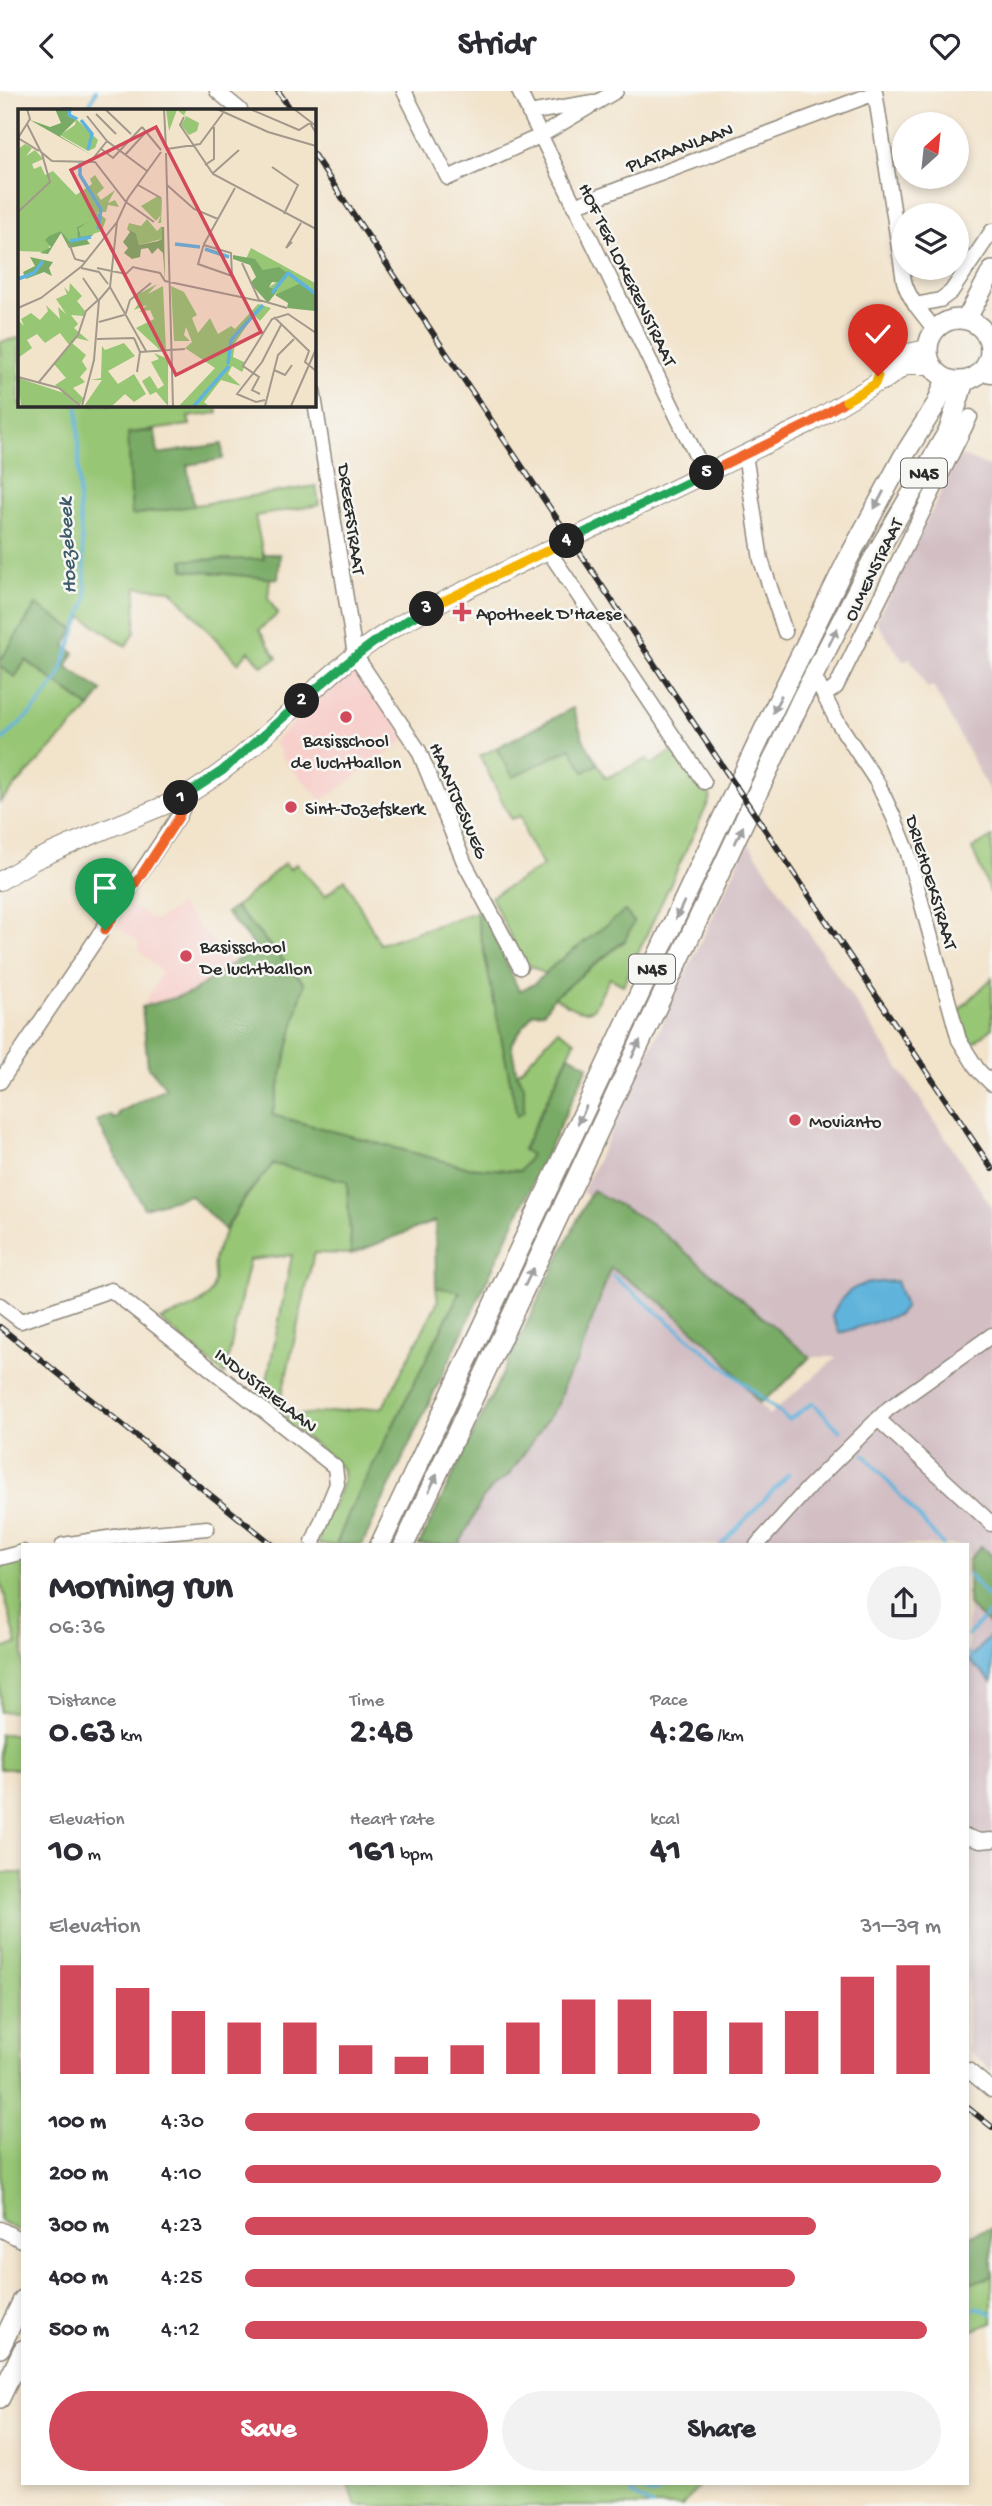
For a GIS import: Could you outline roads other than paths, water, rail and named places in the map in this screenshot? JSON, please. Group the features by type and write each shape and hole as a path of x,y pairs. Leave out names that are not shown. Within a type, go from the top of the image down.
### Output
{"highway":[{"path":"966,320 992,271"},
{"path":"952,320 966,320 981,329 990,343 957,370 935,330 952,320"},
{"name":"N45","path":"405,1543 802,698 872,561 949,430 957,370"},
{"name":"N45","path":"381,1543 776,705 853,549 903,457 957,370"},
{"path":"0,2348 21,2304"},
{"path":"0,2398 21,2354"}],"main road":[{"path":"0,881 35,860 180,799 222,771 355,655 397,625 810,423 906,365 957,370"}],"street":[{"path":"217,91 236,101"},
{"path":"404,91 448,178 540,136 616,91"},
{"name":"HOF TER LOKERENSTRAAT","path":"519,91 705,474"},
{"path":"875,92 906,292 935,330"},
{"name":"PLATAANLAAN","path":"575,206 875,92"},
{"path":"529,113 595,102"},
{"path":"915,305 940,300 951,292 992,231"},
{"name":"DREEFSTRAAT","path":"315,403 355,655"},
{"name":"OLMENSTRAAT","path":"824,696 836,687 970,417"},
{"path":"745,454 761,559 785,632"},
{"path":"548,550 704,782"},
{"name":"HAANTJESWEG","path":"355,655 419,751 464,862 520,967"},
{"name":"DRIEHOEKSTRAAT","path":"814,676 837,721 877,782 894,818 907,851 960,1040 978,1070 992,1084"},
{"path":"802,698 824,696"},
{"path":"0,1082 179,817 183,807 180,799"},
{"name":"INDUSTRIELAAN","path":"0,1305 21,1321 111,1290 335,1467 337,1484 313,1543"},
{"path":"759,1543 809,1487 888,1409 992,1335"},
{"path":"878,1419 992,1524"},
{"path":"76,1543 207,1528"},
{"path":"0,1558 21,1553"},
{"path":"969,1837 980,1841 992,1840"},
{"path":"969,2071 992,2090"},
{"path":"0,2229 21,2240"}],"water":[{"path":"896,1281 905,1307 898,1315 840,1333 832,1316 843,1297 865,1284"},
{"path":"990,1636 992,1682 969,1661"}],"waterway":[{"name":"Hoezebeek","path":"87,109 96,91"},
{"name":"Hoezebeek","path":"0,742 36,708 58,679 87,599 79,508 78,406"},
{"path":"613,1276 789,1420 813,1403 840,1431"},
{"path":"864,1454 941,1543"},
{"path":"723,1543 789,1474"},
{"path":"969,1575 992,1602"},
{"path":"969,1634 992,1610"},
{"path":"969,2311 978,2307 992,2314"},
{"path":"652,2506 632,2494 632,2489 642,2488 651,2495 658,2494 659,2485"}],"railway":[{"path":"278,91 290,109"},
{"path":"315,157 992,1169"},
{"path":"0,1327 270,1543"},
{"path":"969,2109 992,2127"}],"place":[{"name":"Apotheek D'Haese","path":"462,612"},
{"name":"Basisschool de luchtballon","path":"346,717"},
{"name":"Sint-Jozefskerk","path":"291,807"},
{"name":"Basisschool De luchtballon","path":"186,956"},
{"name":"Movianto","path":"795,1120"}]}
